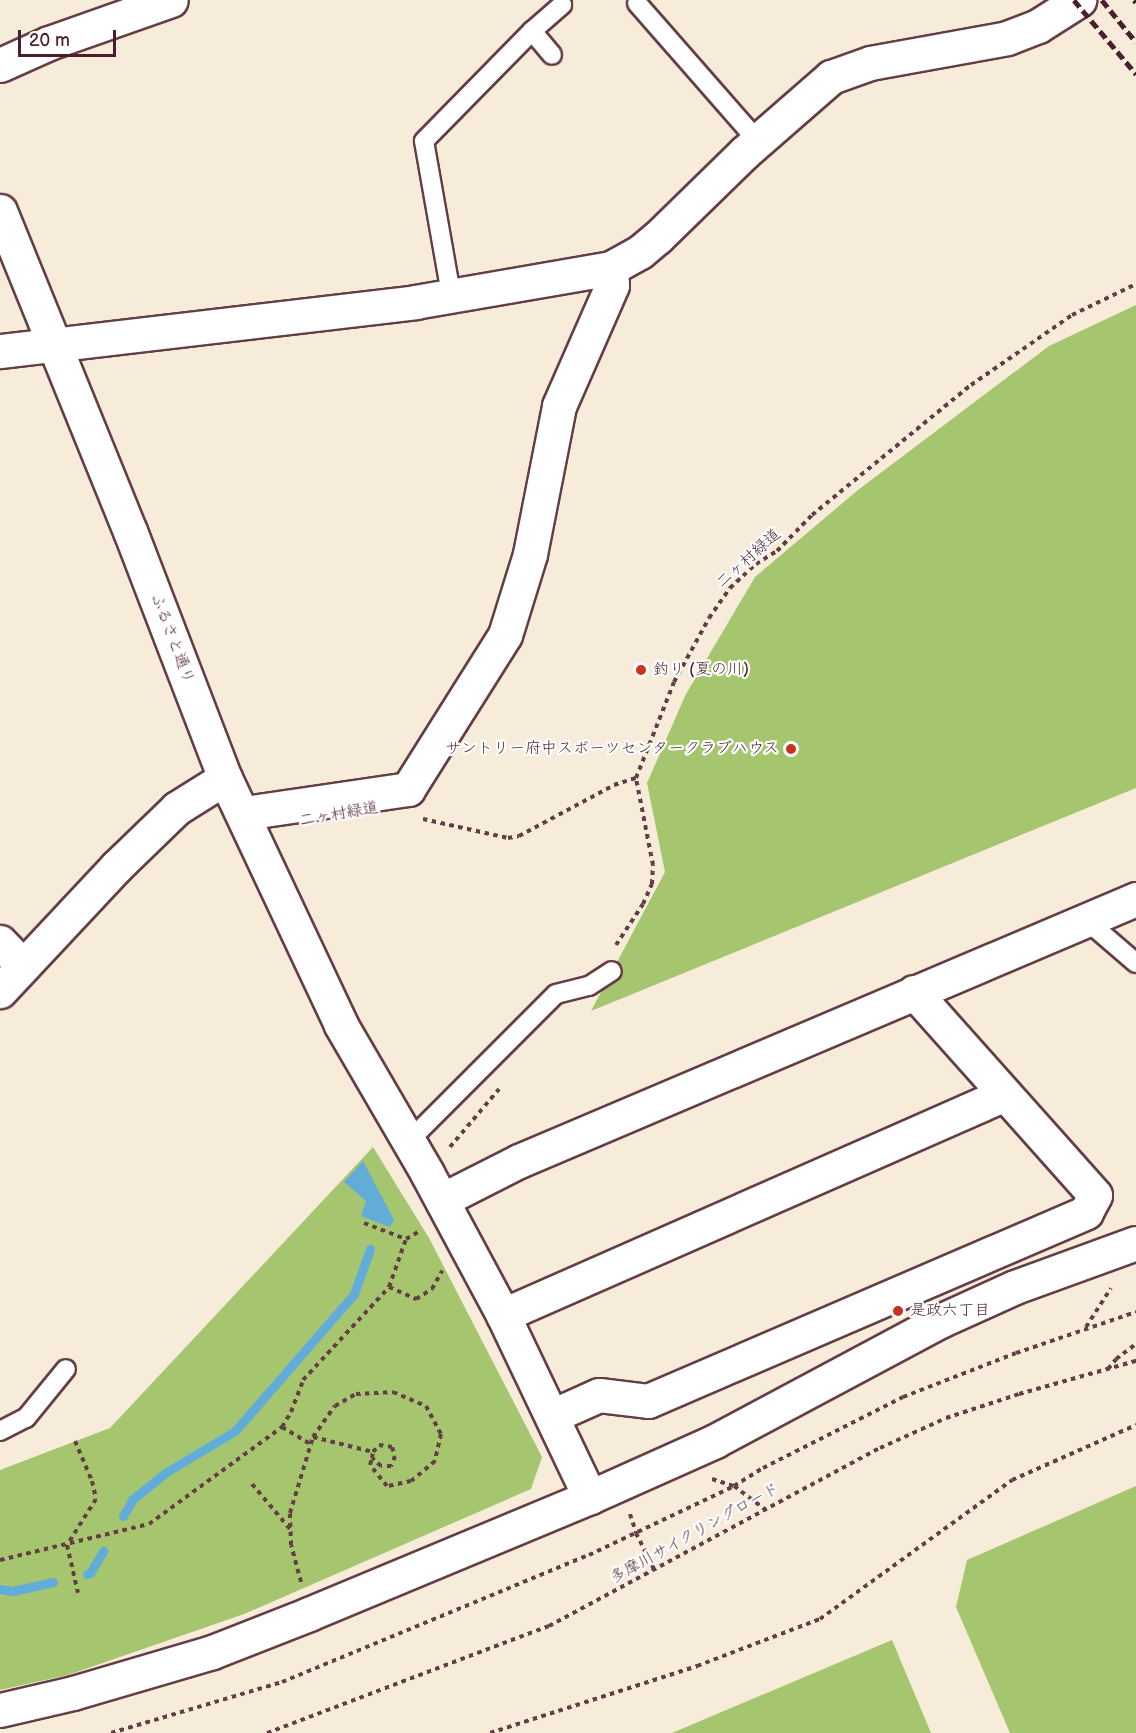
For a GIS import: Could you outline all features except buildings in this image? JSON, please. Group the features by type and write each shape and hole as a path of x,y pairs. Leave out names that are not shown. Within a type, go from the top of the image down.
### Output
{"street":[{"path":"0,65 49,43 171,0"},
{"path":"0,351 415,302 611,268 640,252 658,237 758,141 831,77 870,63 1007,38 1062,5"},
{"name":"ふるさと通り","path":"0,211 130,531 225,778 244,813 341,1025 451,1217 503,1315 590,1497"},
{"path":"244,813 408,789 506,635 530,554 559,406 612,285 611,268"},
{"path":"0,991 116,867 177,808 225,778"},
{"path":"451,1217 519,1161 1136,898"},
{"path":"0,942 23,966"},
{"path":"552,1416 599,1395 648,1401 1086,1212 1095,1195 914,992"},
{"path":"503,1315 1005,1094"},
{"path":"0,1710 73,1694 212,1652 309,1614 590,1497 715,1441 940,1321 1016,1287 1136,1243"}],"lane":[{"path":"637,3 758,141"},
{"path":"451,294 424,141 532,31 562,4"},
{"path":"532,31 552,55"},
{"path":"1086,920 1136,963"},
{"path":"408,1142 556,994 589,986 612,971"},
{"path":"0,1431 26,1418 66,1369"}],"path":[{"name":"二ヶ村緑道","path":"416,818 508,838 519,836 614,785 636,778 674,682 709,618 730,588 756,564 777,551 812,515 971,385 1072,315 1136,284"},
{"path":"0,1560 149,1524 282,1427 291,1412 303,1380 389,1287 406,1239 451,1217"},
{"path":"389,1287 416,1299 432,1290 451,1217"},
{"path":"364,1223 406,1239"},
{"path":"1086,1328 1114,1282"},
{"path":"111,1733 282,1682 589,1555 734,1486 773,1463 903,1397 1086,1328 1136,1312"},
{"path":"1107,1369 1136,1344"},
{"name":"多摩川サイクリングロード","path":"267,1733 549,1626 880,1448 946,1418 1136,1361"},
{"path":"309,1614 291,1545 290,1513 313,1437 334,1406 356,1394 393,1392 426,1406 441,1434 435,1461 411,1481 387,1486 370,1465 373,1452 379,1445 392,1447 395,1456 391,1466 381,1466 372,1458"},
{"path":"490,1733 697,1666 820,1619 1012,1480 1136,1425"},
{"path":"282,1427 312,1445"},
{"path":"313,1437 373,1452"},
{"path":"75,1441 92,1481 96,1499 67,1545 78,1593"},
{"path":"252,1484 290,1530"},
{"path":"734,1486 765,1509"},
{"path":"636,1533 655,1571"}],"green space":[{"path":"1136,305 1136,788 591,1011 665,872 647,783 686,694 755,577 858,490 1049,346"},
{"path":"373,1147 429,1238 542,1457 531,1489 244,1614 68,1675 0,1690 0,1470 110,1428"},
{"path":"1136,1486 1136,1733 1010,1733 956,1607 967,1560"},
{"path":"892,1640 931,1733 672,1733"}],"water":[{"path":"363,1161 394,1220 390,1227 361,1216 366,1201 344,1182"}],"waterway":[{"path":"123,1516 133,1499 165,1473 235,1431 354,1294 370,1249"},
{"path":"87,1574 90,1573 103,1551"},
{"path":"0,1589 13,1591 53,1582"}],"railway":[{"path":"1074,0 1136,74"},
{"path":"1102,0 1136,42"}],"place":[{"name":"釣り (夏の川)","path":"641,670"},
{"name":"サントリー府中スポーツセンタークラブハウス","path":"791,749"},
{"name":"是政六丁目","path":"898,1311"}]}
